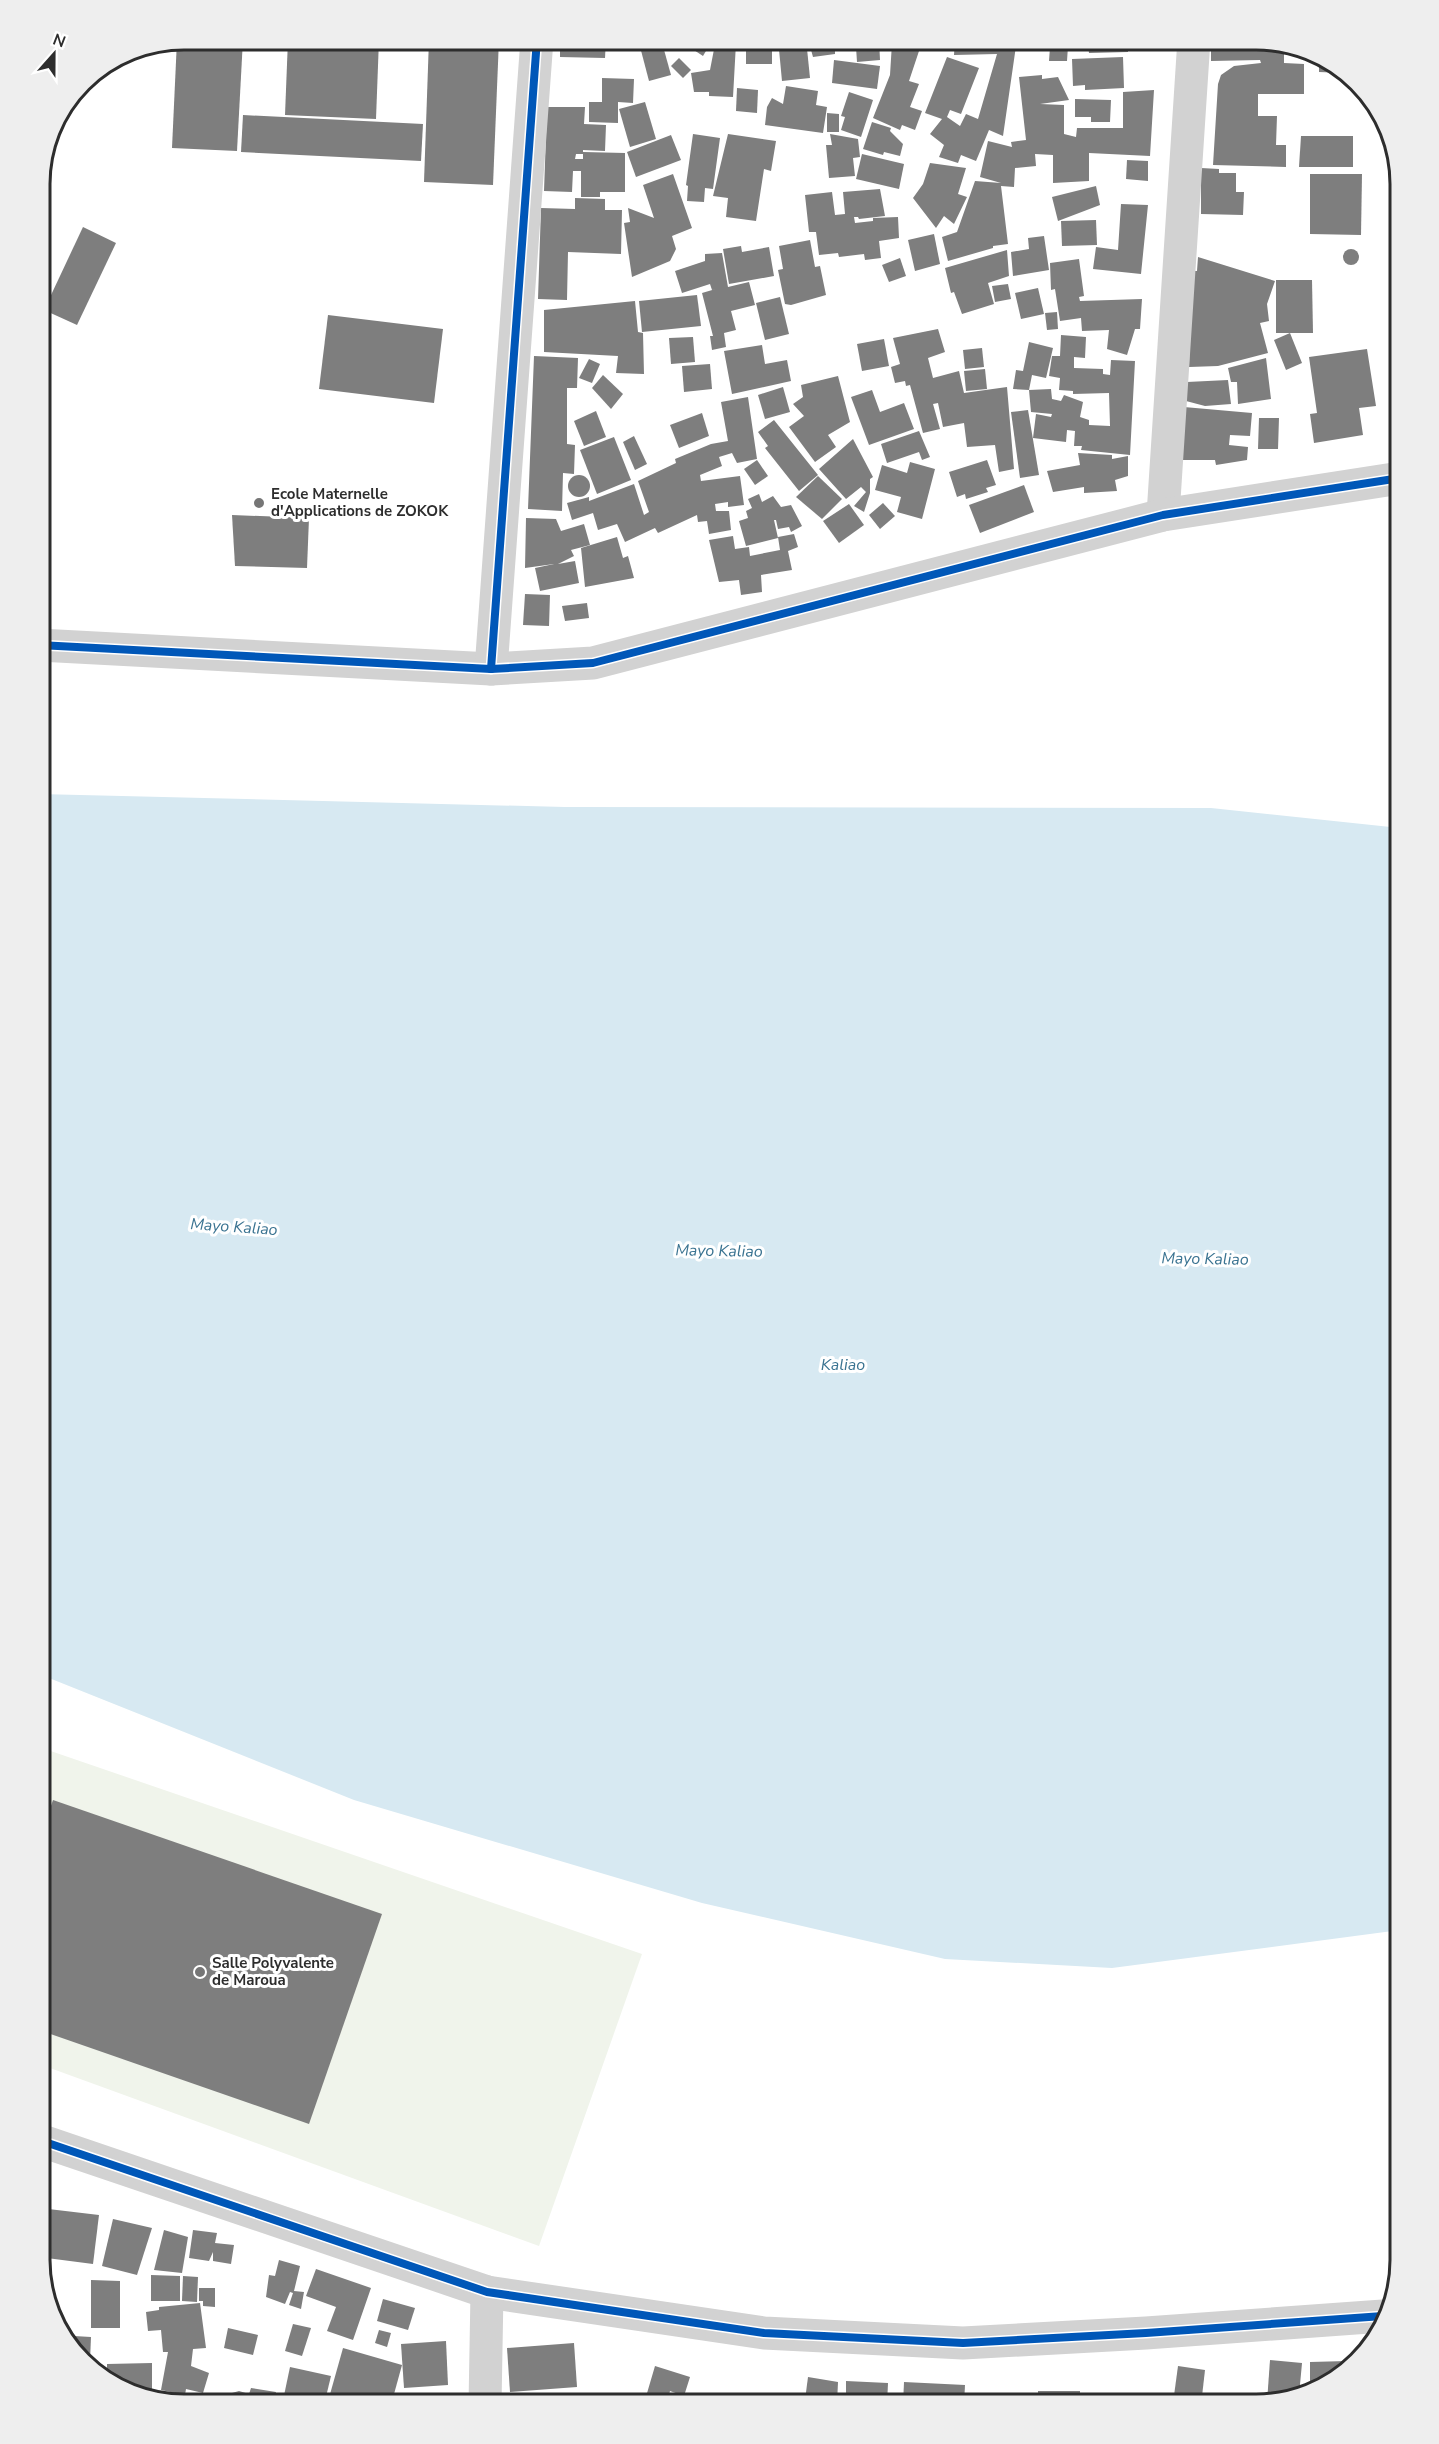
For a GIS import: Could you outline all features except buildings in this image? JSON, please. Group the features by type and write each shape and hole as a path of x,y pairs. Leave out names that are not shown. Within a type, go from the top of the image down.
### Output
{"street":[{"path":"491,669 536,50"},
{"path":"1163,515 1193,50"},
{"path":"50,646 491,669 593,663 1163,515 1390,480"},
{"path":"50,2144 487,2292 764,2334 963,2343 1377,2316"},
{"path":"485,2394 487,2292"}],"shaded area":[{"path":"50,1751 642,1954 539,2246 50,2068"}],"water":[{"name":"Kaliao","path":"50,794 565,807 1211,808 1390,827 1390,1931 1112,1968 945,1959 702,1903 354,1800 50,1678"}],"cycle path":[{"path":"491,669 536,50"},
{"path":"50,646 491,669 593,663 1163,515 1390,480"},
{"path":"50,2144 487,2292 764,2333 963,2343 1377,2316"}],"place":[{"name":"Ecole Maternelle d'Applications de ZOKOK","path":"259,503"},
{"name":"Salle Polyvalente de Maroua","path":"200,1972"}],"water label":[{"name":"Mayo Kaliao","path":"234,1226"},
{"name":"Mayo Kaliao","path":"719,1250"},
{"name":"Mayo Kaliao","path":"1205,1258"}]}
